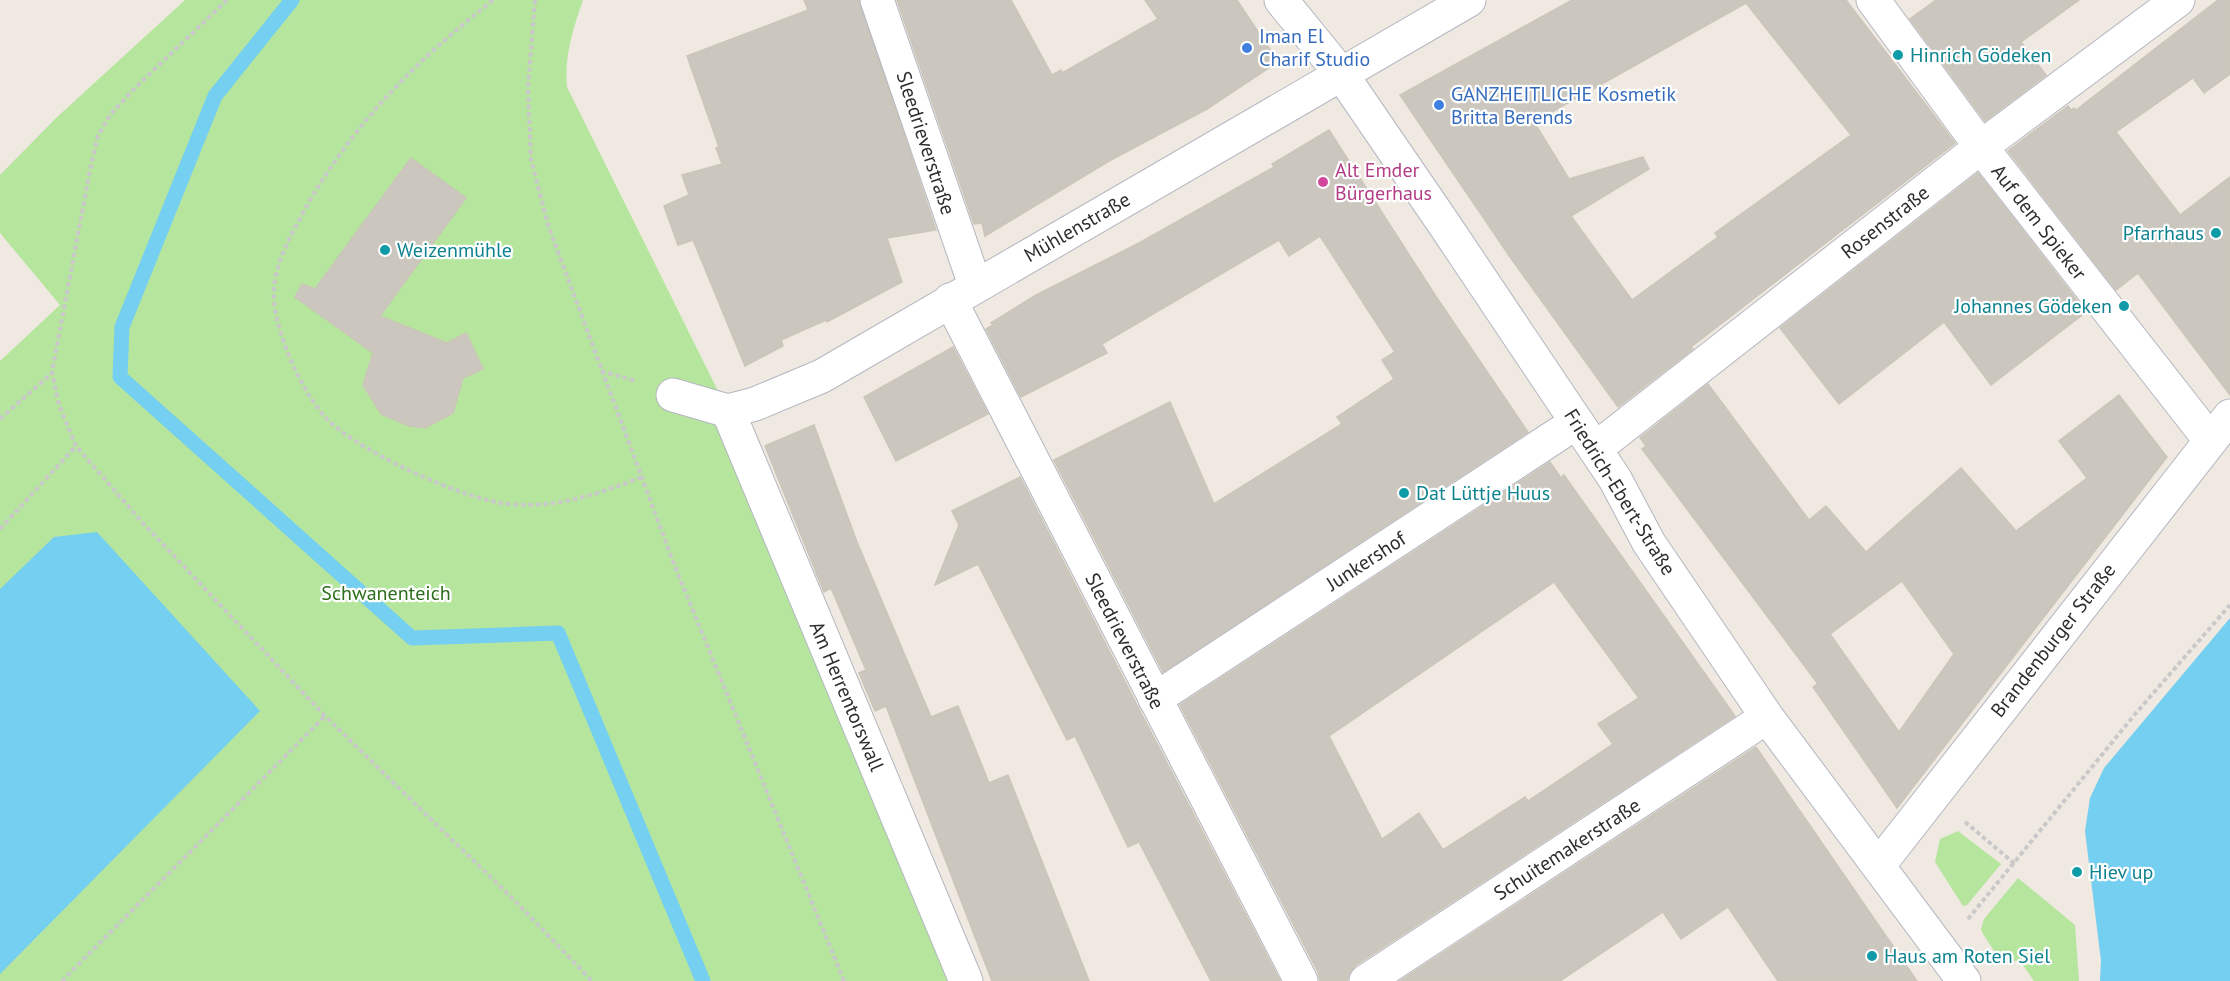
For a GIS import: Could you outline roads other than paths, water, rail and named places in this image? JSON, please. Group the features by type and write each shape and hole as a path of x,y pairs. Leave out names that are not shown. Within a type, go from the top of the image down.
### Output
{"street":[{"name":"Sleedrieverstraße","path":"877,0 962,293 1155,699 1301,981"},
{"name":"Friedrich-Ebert-Straße","path":"1281,0 1342,75 1615,479 1649,543 1767,717 1964,981"},
{"name":"Mühlenstraße","path":"728,411 755,404 822,376 1469,0"},
{"name":"Auf dem Spieker","path":"1873,0 1981,147 2220,428"},
{"name":"Rosenstraße","path":"1595,449 1981,147 2178,0"},
{"path":"673,395 728,411"},
{"name":"Am Herrentorswall","path":"728,411 966,981"},
{"name":"Junkershof","path":"1155,699 1577,422"},
{"name":"Brandenburger Straße","path":"1879,865 2220,428"},
{"name":"Schuitemakerstraße","path":"1366,981 1767,717"}],"water":[{"path":"97,532 260,711 0,974 0,589 54,537"},
{"path":"2230,618 2230,981 2100,981 2101,961 2085,831 2090,798 2104,768"}],"waterway":[{"path":"292,0 215,96 122,327 120,377 412,638 558,633 703,981"}],"place":[{"name":"Iman El Charif Studio","path":"1247,48"},
{"name":"Hinrich Gödeken","path":"1898,55"},
{"name":"GANZHEITLICHE Kosmetik Britta Berends","path":"1439,105"},
{"name":"Alt Emder Bürgerhaus","path":"1323,182"},
{"name":"Pfarrhaus","path":"2216,233"},
{"name":"Weizenmühle","path":"385,250"},
{"name":"Johannes Gödeken","path":"2124,306"},
{"name":"Dat Lüttje Huus","path":"1404,493"},
{"name":"Hiev up","path":"2077,872"},
{"name":"Haus am Roten Siel","path":"1872,956"}],"park label":[{"name":"Schwanenteich","path":"386,593"}]}
